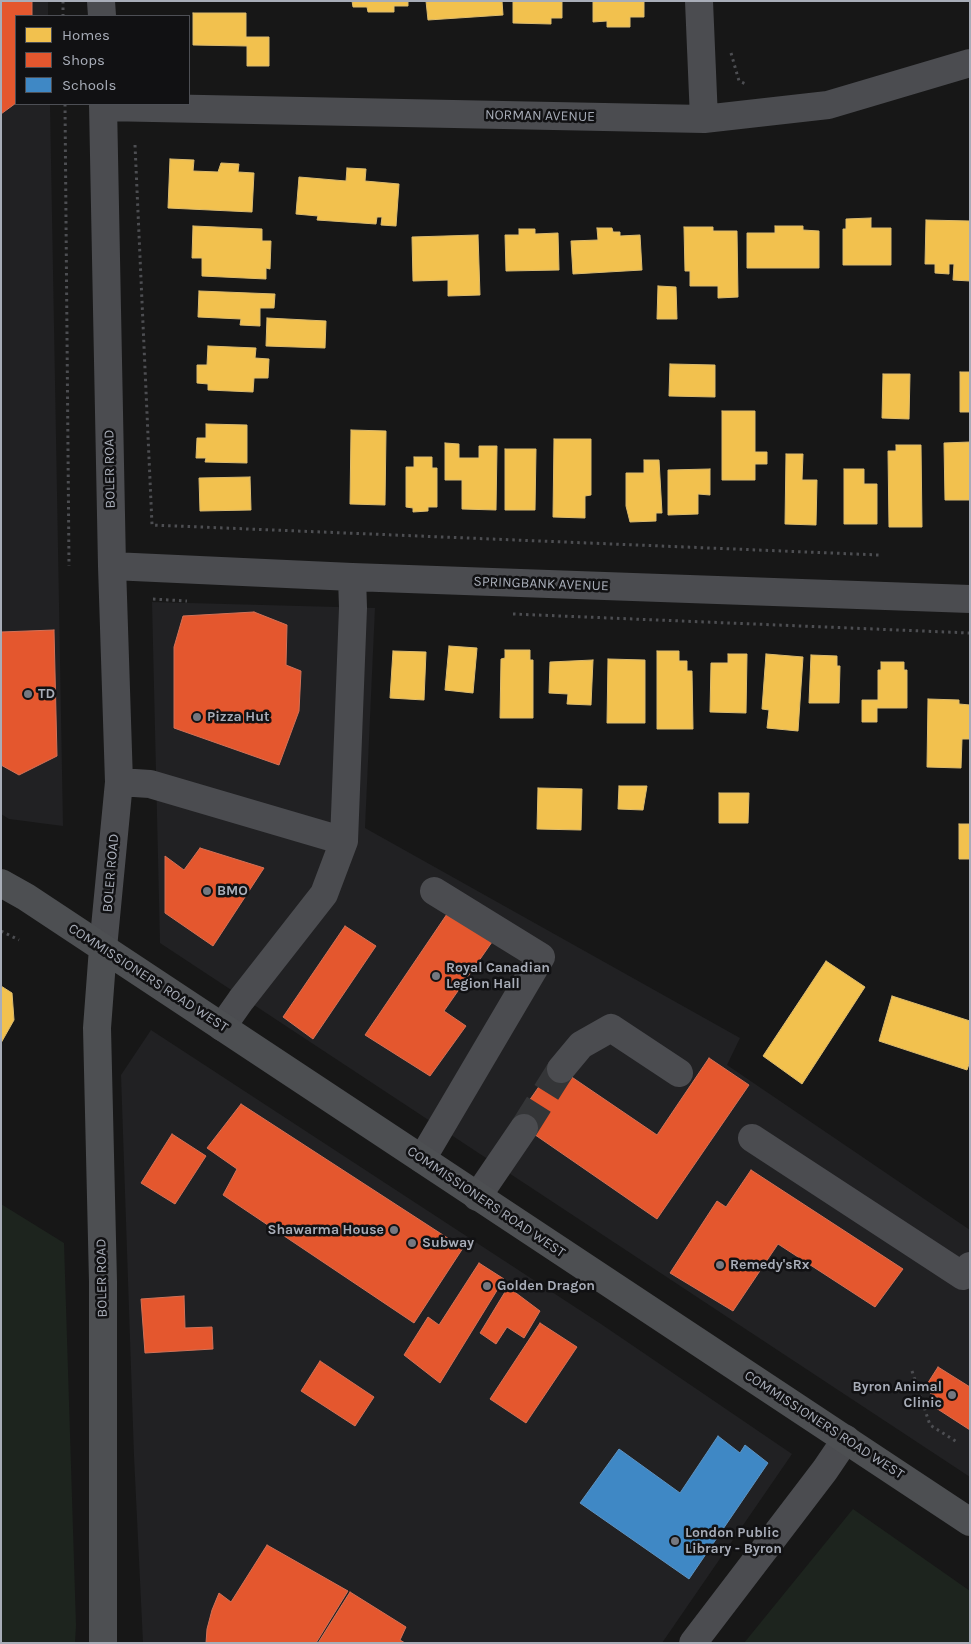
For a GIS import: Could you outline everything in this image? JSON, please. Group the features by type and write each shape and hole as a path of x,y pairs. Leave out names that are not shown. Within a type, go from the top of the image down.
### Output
{"main road":[{"name":"COMMISSIONERS ROAD WEST","path":"1,883 26,897 970,1522"},
{"name":"BOLER ROAD","path":"103,948 97,1028 103,1282 103,1643"}],"street":[{"path":"101,1 102,15"},
{"path":"699,1 704,120"},
{"name":"NORMAN AVENUE","path":"103,106 704,120 828,105 970,63"},
{"name":"BOLER ROAD","path":"103,106 112,566 119,782 103,948"},
{"name":"SPRINGBANK AVENUE","path":"112,566 352,577 970,599"},
{"path":"222,1027 324,894 344,841 353,608 352,577"},
{"path":"119,782 150,784 344,841"},
{"path":"422,1159 540,957 434,891"},
{"path":"561,1069 580,1045 611,1028 678,1074"},
{"path":"477,1196 524,1128"},
{"path":"752,1138 963,1276 970,1266"},
{"path":"693,1643 825,1470 846,1439"}],"path":[{"path":"63,1 63,15"},
{"path":"729,44 739,81 748,85"},
{"path":"65,105 69,566"},
{"path":"133,107 152,525 879,555"},
{"path":"153,599 191,601"},
{"path":"504,614 970,632"},
{"path":"1,931 19,940"},
{"path":"912,1371 930,1425 957,1442"}],"shaded area":[{"path":"1,1 48,1 48,15 15,15 15,105 50,105 63,826 9,819 1,814"},
{"path":"152,602 375,608 365,828 740,1038 727,1065 970,1230 970,1477 160,943"},
{"path":"151,1030 601,1324 792,1454 662,1643 143,1643 134,1456 121,1075"},
{"path":"1,1204 64,1243 75,1643 1,1643"},
{"path":"853,1509 970,1591 970,1643 744,1643"}],"building: Homes":[{"path":"352,1 408,1 408,6 394,6 394,12 368,12 367,7 353,7"},
{"path":"426,1 502,1 503,15 428,20"},
{"path":"513,1 562,1 562,18 551,18 551,24 513,23"},
{"path":"593,1 644,1 644,17 630,17 630,27 607,27 607,21 593,22"},
{"path":"193,13 246,13 246,37 269,37 269,66 247,66 247,46 193,45"},
{"path":"170,159 194,160 193,171 218,172 221,163 239,164 238,172 254,173 252,212 168,208"},
{"path":"347,168 366,169 365,181 399,184 396,226 381,225 382,217 377,217 376,224 317,220 318,216 296,214 299,177 346,181"},
{"path":"871,218 871,228 891,228 891,265 843,265 843,229 846,229 846,219"},
{"path":"926,220 970,221 970,281 953,280 954,264 949,264 949,274 935,273 935,264 925,264"},
{"path":"193,226 262,229 262,241 271,241 270,269 266,268 266,279 202,276 202,258 192,258"},
{"path":"775,226 803,226 803,230 819,231 819,268 747,268 747,233 775,233"},
{"path":"684,227 713,227 713,231 737,231 738,297 718,298 718,286 690,286 690,271 685,271"},
{"path":"597,228 612,228 613,232 620,232 620,236 640,235 642,270 573,274 571,241 598,240"},
{"path":"519,229 535,229 535,234 558,233 559,270 506,271 505,235 519,235"},
{"path":"478,235 480,295 448,296 448,280 413,281 412,237"},
{"path":"658,286 676,287 677,319 657,319"},
{"path":"199,291 275,294 274,308 260,308 260,326 240,325 241,319 198,317"},
{"path":"267,318 326,321 325,348 266,346"},
{"path":"208,346 256,348 255,358 269,359 268,378 254,378 253,392 208,390 208,384 197,383 197,365 207,365"},
{"path":"670,364 715,365 715,397 669,396"},
{"path":"960,372 970,372 970,412 960,412"},
{"path":"883,374 910,374 909,419 882,418"},
{"path":"722,411 755,411 755,452 767,452 767,464 755,464 755,480 722,480"},
{"path":"206,424 247,425 247,463 205,462 206,458 196,458 197,438 206,438"},
{"path":"351,430 386,431 385,505 350,504"},
{"path":"554,439 591,439 591,495 585,496 585,518 553,517"},
{"path":"970,442 970,500 945,500 944,443"},
{"path":"445,443 459,444 459,458 479,458 479,446 497,446 496,510 462,509 462,480 445,480"},
{"path":"896,445 921,445 922,527 889,527 888,451 896,451"},
{"path":"505,449 536,449 535,510 505,510"},
{"path":"786,454 803,454 802,480 817,480 816,525 785,524"},
{"path":"414,457 432,457 432,468 437,468 437,507 428,507 428,511 413,512 413,508 406,507 406,467 414,467"},
{"path":"644,460 659,460 662,513 656,513 656,521 630,522 626,506 626,473 644,473"},
{"path":"710,469 710,495 698,494 698,514 668,515 668,470"},
{"path":"844,469 864,469 864,484 877,484 877,524 844,524"},
{"path":"250,477 251,510 200,511 199,478"},
{"path":"449,646 477,648 473,693 445,690"},
{"path":"505,650 530,650 530,660 533,660 533,718 500,718 501,659 505,658"},
{"path":"393,651 426,652 424,700 390,698"},
{"path":"657,651 679,651 679,661 687,661 687,671 692,671 693,729 657,729"},
{"path":"728,654 747,654 746,713 710,712 711,663 728,663"},
{"path":"766,654 803,657 798,731 767,728 769,710 762,709"},
{"path":"811,655 837,656 837,666 840,666 839,703 809,703"},
{"path":"608,659 645,660 645,723 607,723"},
{"path":"593,660 591,705 567,704 568,694 549,693 550,662"},
{"path":"881,662 904,662 904,670 907,670 907,708 877,708 877,722 862,722 862,700 878,700 878,670 881,670"},
{"path":"928,699 959,700 959,704 970,705 970,739 962,739 961,768 927,767"},
{"path":"619,786 647,786 643,810 618,809"},
{"path":"538,788 582,789 581,830 537,829"},
{"path":"719,793 749,793 748,823 719,823"},
{"path":"959,824 970,824 970,859 959,859"},
{"path":"826,961 865,987 802,1084 763,1056"},
{"path":"1,986 12,993 14,1020 1,1043"},
{"path":"892,996 970,1021 970,1061 967,1070 879,1041"}],"building: Shops":[{"path":"1,1 32,1 32,15 15,15 15,104 1,114"},
{"path":"254,612 287,625 286,665 301,671 299,711 279,765 174,728 174,647 183,616"},
{"name":"TD","path":"54,630 57,756 19,775 1,765 1,632"},
{"name":"BMO","path":"200,848 264,868 213,946 165,913 165,856 184,870"},
{"name":"Royal Canadian Legion Hall","path":"447,914 492,942 444,1011 466,1026 430,1076 365,1035"},
{"path":"345,926 376,946 313,1039 283,1017"},
{"path":"709,1058 749,1085 657,1219 515,1121 554,1065 657,1135"},
{"path":"241,1104 463,1248 414,1323 223,1195 237,1169 207,1148"},
{"path":"172,1134 206,1156 175,1204 141,1183"},
{"path":"751,1170 903,1269 875,1307 778,1244 733,1311 670,1273 717,1201 726,1207"},
{"path":"479,1263 504,1279 440,1383 404,1355 428,1317 439,1325"},
{"path":"508,1287 540,1311 524,1338 507,1327 496,1344 480,1333"},
{"path":"184,1296 185,1328 212,1327 213,1349 145,1353 141,1299"},
{"path":"540,1323 577,1347 526,1423 490,1399"},
{"path":"320,1361 374,1397 355,1426 301,1391"},
{"name":"Byron Animal Clinic","path":"938,1367 970,1387 970,1430 936,1408 943,1401 924,1389"},
{"path":"267,1545 348,1591 316,1643 206,1643 207,1629 219,1593 231,1602"},
{"path":"350,1592 406,1627 400,1640 405,1643 318,1643"}],"building: Schools":[{"name":"London Public Library - Byron","path":"718,1436 740,1453 745,1445 768,1463 689,1579 580,1503 619,1449 680,1493"}],"tunnel":[{"path":"524,1128 561,1069"}],"place":[{"name":"TD","path":"28,694"},
{"name":"Pizza Hut","path":"197,717"},
{"name":"BMO","path":"207,891"},
{"name":"Royal Canadian Legion Hall","path":"436,976"},
{"name":"Shawarma House","path":"394,1230"},
{"name":"Subway","path":"412,1243"},
{"name":"Remedy'sRx","path":"720,1265"},
{"name":"Golden Dragon","path":"487,1286"},
{"name":"Byron Animal Clinic","path":"952,1395"},
{"name":"London Public Library - Byron","path":"675,1541"}]}
